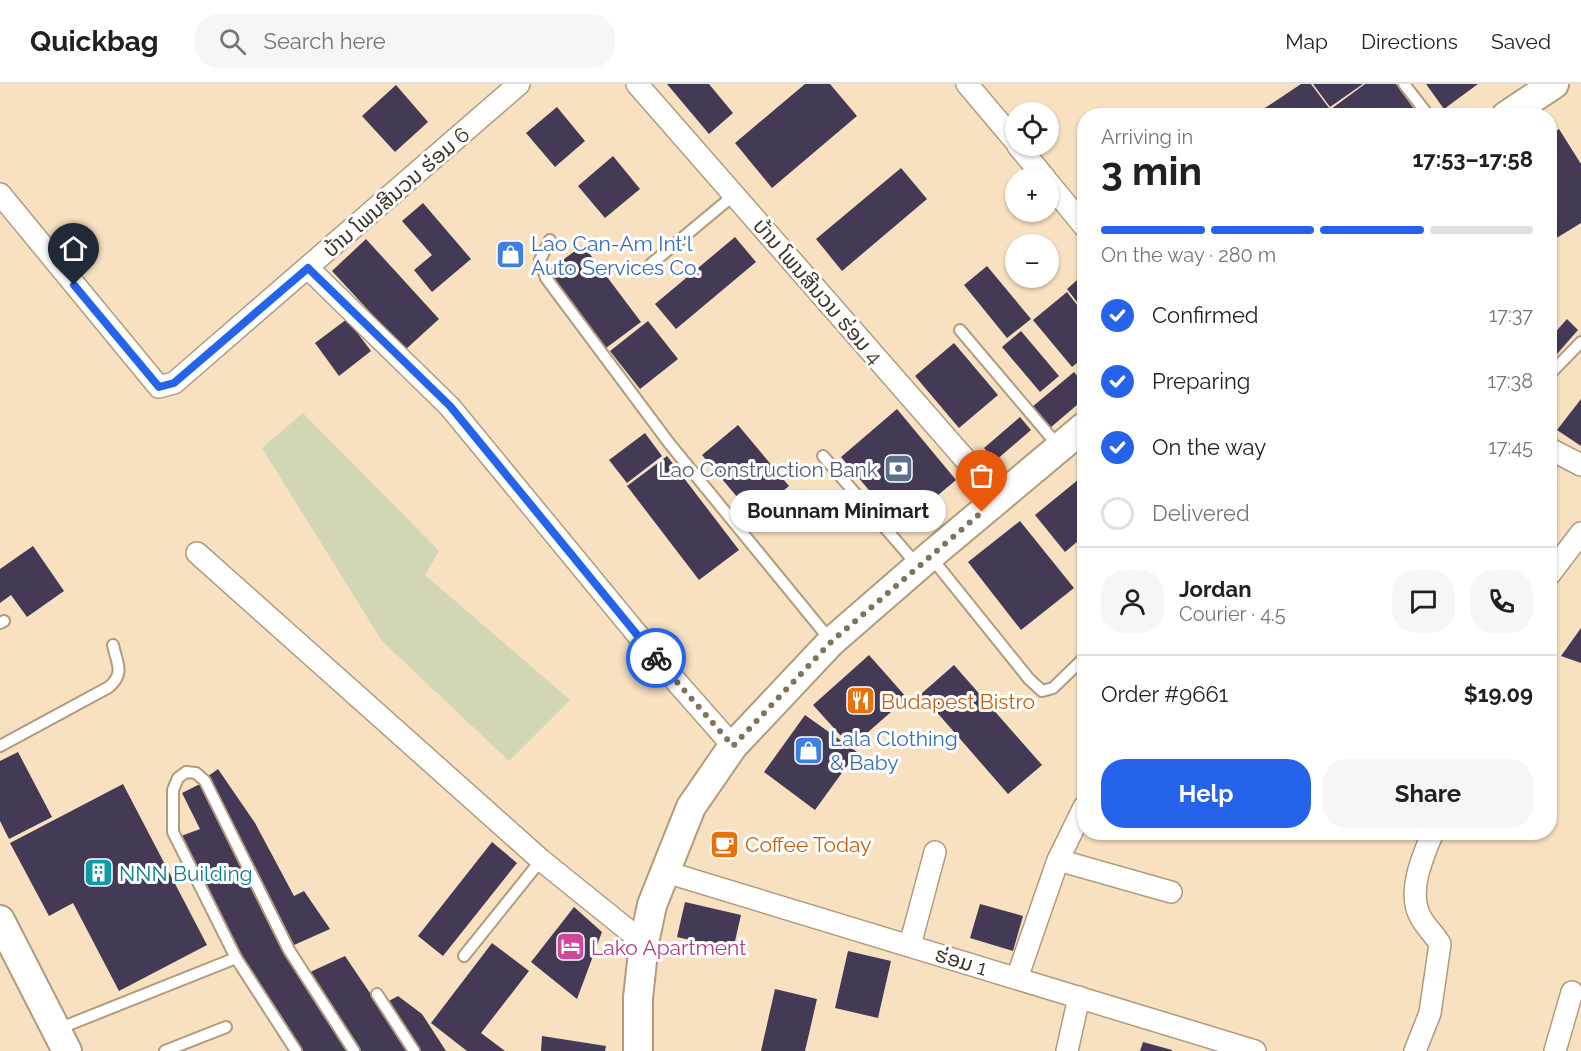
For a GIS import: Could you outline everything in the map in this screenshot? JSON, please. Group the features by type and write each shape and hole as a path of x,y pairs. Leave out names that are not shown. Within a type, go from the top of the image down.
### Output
{"street":[{"name":"ບ້ານ ໂພນສີນວນ ຮ່ອມ 6","path":"0,194 159,387 174,383 519,84"},
{"name":"ບ້ານ ໂພນສີນວນ ຮ່ອມ 4","path":"637,84 999,498"},
{"path":"967,84 1005,130"},
{"path":"1518,108 1554,84"},
{"path":"1027,156 1037,168"},
{"path":"1059,195 1077,217"},
{"path":"308,268 450,406 674,679 733,746"},
{"path":"638,1051 638,998 644,943 652,905 691,807 733,746 831,642 1077,433"},
{"path":"1557,453 1581,465"},
{"path":"1557,565 1581,533"},
{"path":"197,553 541,860 644,943"},
{"path":"1017,978 1058,860 1077,821"},
{"path":"1415,1051 1430,1013 1440,944 1426,926 1416,906 1416,885 1430,840"},
{"path":"910,945 935,852"},
{"path":"1058,860 1171,892"},
{"name":"ຮ່ອມ 1","path":"666,872 1079,997 1219,1046 1255,1051"},
{"path":"0,920 61,1041"},
{"path":"1555,1051 1572,992"},
{"path":"1067,1051 1079,997"}],"lane":[{"path":"1404,84 1423,108"},
{"path":"651,264 734,195"},
{"path":"550,240 540,260 546,278 669,443 831,642"},
{"path":"960,330 1060,448"},
{"path":"1557,367 1581,342"},
{"path":"823,456 924,561 1042,691 1053,688 1077,665"},
{"path":"0,746 108,687 117,679 119,670 113,645"},
{"path":"296,1051 236,958 173,832 173,790 178,778 186,772 196,773 205,781 289,950 354,1051"},
{"path":"464,956 541,860"},
{"path":"61,1041 236,958"},
{"path":"377,994 414,1051"},
{"path":"165,1051 226,1027"}],"green space":[{"path":"303,413 439,551 425,575 570,700 509,761 382,641 262,448"}],"building":[{"path":"667,84 709,84 733,113 709,134"},
{"path":"805,84 830,84 857,116 772,188 735,143"},
{"path":"1301,84 1311,84 1329,108 1265,108"},
{"path":"1313,84 1363,84 1330,107"},
{"path":"1365,84 1396,84 1413,108 1332,108"},
{"path":"1426,84 1478,84 1445,108"},
{"path":"396,85 428,122 395,152 362,116"},
{"path":"557,107 585,141 555,167 526,133"},
{"path":"1559,129 1581,164 1581,223 1557,238 1557,130"},
{"path":"613,156 640,189 605,218 578,186"},
{"path":"901,168 927,199 842,271 816,239"},
{"path":"423,203 471,259 432,292 414,270 432,255 402,221"},
{"path":"735,237 756,262 676,329 655,304"},
{"path":"366,239 439,319 405,350 332,271"},
{"path":"583,245 641,322 606,348 548,271"},
{"path":"987,266 1031,319 1007,338 964,285"},
{"path":"1077,280 1077,302 1067,289"},
{"path":"1067,292 1077,305 1077,363 1072,367 1033,320"},
{"path":"347,319 371,351 339,376 315,343"},
{"path":"1567,319 1578,330 1557,354 1557,330"},
{"path":"648,321 678,359 640,389 610,351"},
{"path":"1021,331 1059,376 1040,392 1002,347"},
{"path":"954,343 998,395 959,428 915,376"},
{"path":"1074,372 1077,376 1077,405 1050,428 1032,407"},
{"path":"1581,399 1581,446 1557,430"},
{"name":"Lao Construction Bank","path":"897,409 956,480 900,527 841,457"},
{"path":"1020,417 1031,430 995,461 984,448"},
{"path":"738,425 789,486 753,516 702,455"},
{"path":"645,433 662,456 627,483 609,460"},
{"path":"667,456 739,550 699,580 627,486"},
{"path":"1077,481 1077,542 1065,552 1035,515"},
{"path":"1020,521 1074,588 1021,630 968,562"},
{"path":"33,546 64,591 27,617 11,595 0,603 0,569"},
{"path":"1581,628 1581,663 1561,656"},
{"name":"Budapest Bistro","path":"869,655 907,698 851,747 813,705"},
{"path":"954,665 1042,765 1008,794 921,694"},
{"path":"805,715 857,752 815,810 764,772"},
{"path":"18,752 52,817 9,839 0,821 0,761"},
{"path":"218,769 255,823 294,896 304,891 330,929 294,945 236,829 207,777"},
{"name":"NNN Building","path":"123,784 207,945 119,991 73,903 49,916 10,843"},
{"path":"200,784 286,955 351,1051 303,1051 254,981 181,836 200,829 182,793"},
{"path":"492,842 517,863 443,956 418,936"},
{"path":"685,902 741,915 733,950 677,937"},
{"path":"980,904 1023,916 1013,951 970,938"},
{"name":"Lako Apartment","path":"574,907 602,932 577,999 531,962"},
{"path":"492,943 529,971 481,1033 505,1051 467,1051 431,1023"},
{"path":"848,951 891,961 878,1018 835,1008"},
{"path":"345,956 409,1051 361,1051 308,973"},
{"path":"775,989 817,999 805,1051 761,1051"},
{"path":"398,996 422,1014 446,1051 418,1051 385,1003"},
{"path":"542,1036 606,1046 605,1051 541,1051"},
{"path":"1143,1042 1172,1050 1172,1051 1140,1051"}],"way so far":[{"path":"656,658 733,746 831,642 982,512"}],"place":[{"name":"Lao Can-Am Int'l Auto Services Co.","path":"510,255"},
{"name":"Lao Construction Bank","path":"899,469"},
{"name":"Bounnam Minimart","path":"982,512"},
{"name":"Budapest Bistro","path":"860,701"},
{"name":"Lala Clothing & Baby","path":"809,750"},
{"name":"Coffee Today","path":"724,844"},
{"name":"NNN Building","path":"98,873"},
{"name":"Lako Apartment","path":"570,947"}],"route":[{"path":"74,285 159,387 174,383 308,268 450,406 656,658"}]}
